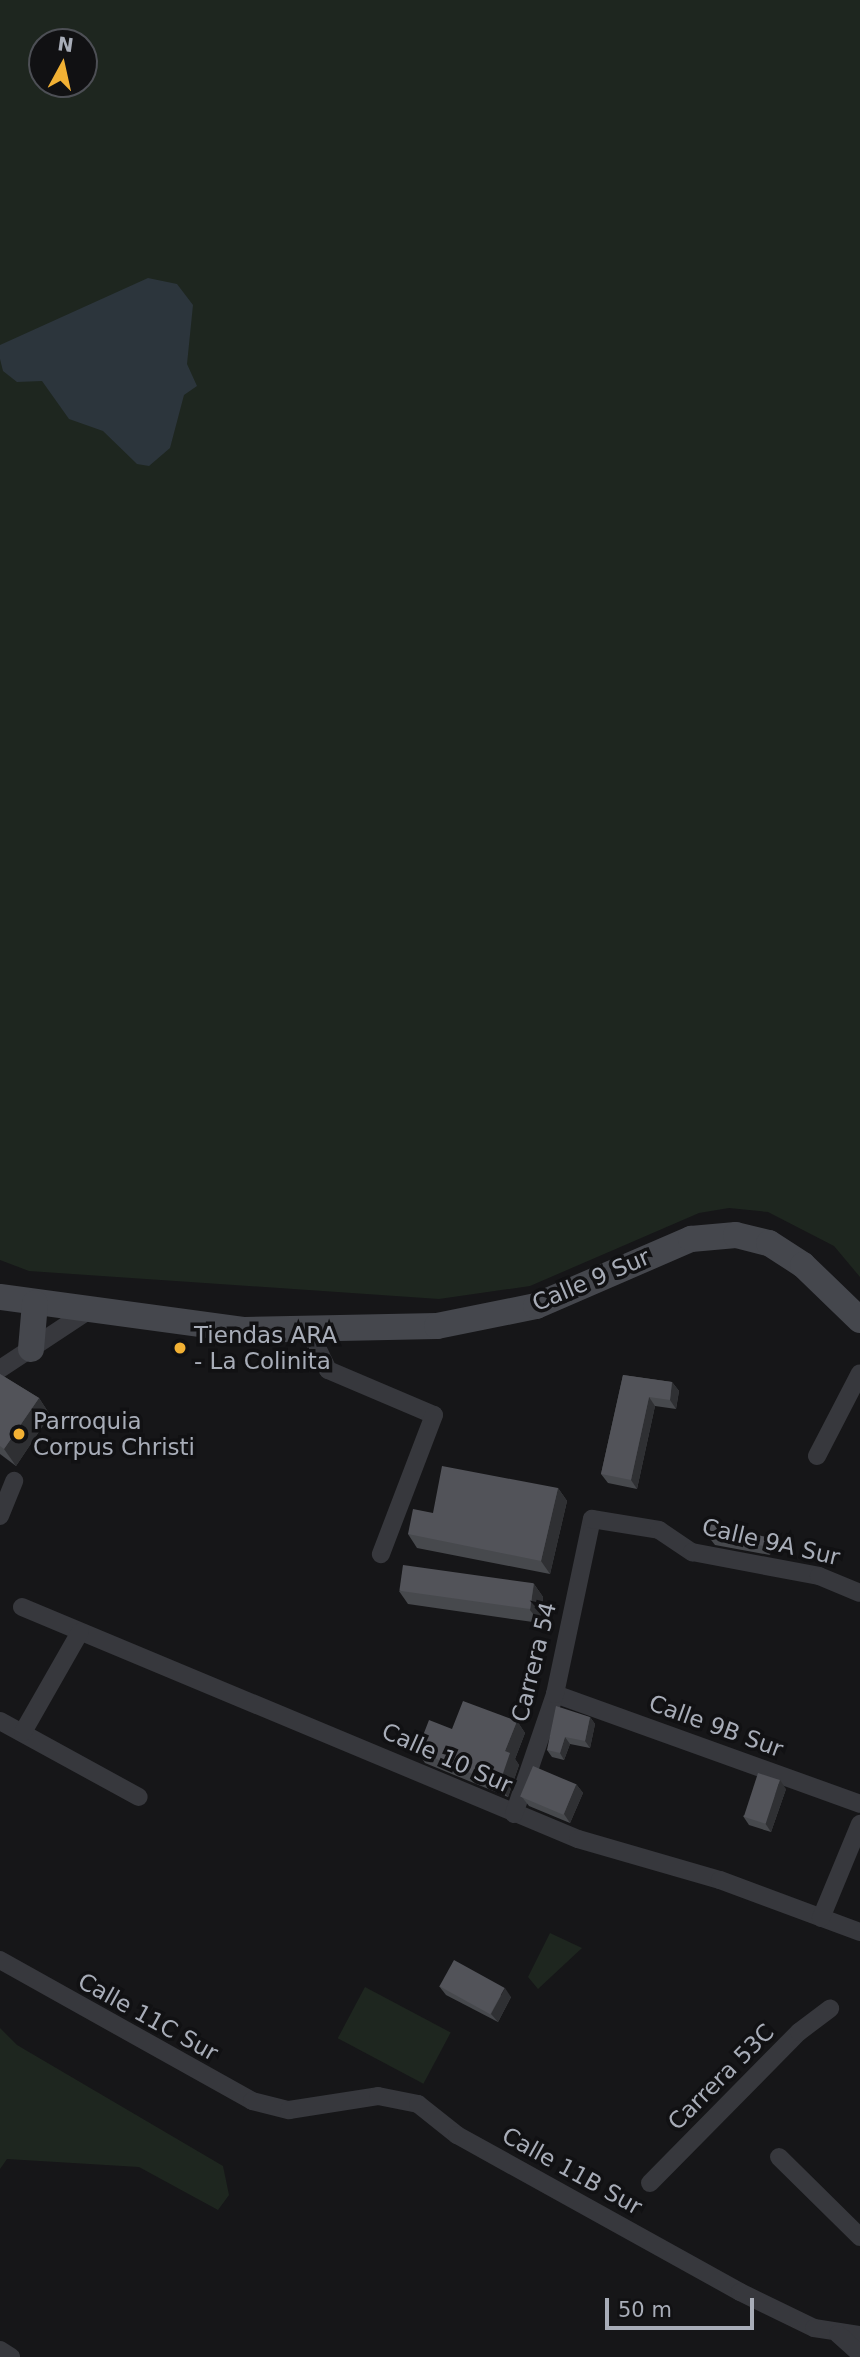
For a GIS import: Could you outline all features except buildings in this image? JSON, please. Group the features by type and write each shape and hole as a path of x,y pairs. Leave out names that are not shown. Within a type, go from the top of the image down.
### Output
{"main road":[{"name":"Calle 9 Sur","path":"0,1297 86,1312 310,1333 437,1326 536,1306 691,1239 736,1235 769,1243 803,1265 860,1320"},
{"path":"31,1349 38,1322 35,1303"}],"street":[{"path":"0,1369 86,1312"},
{"path":"310,1333 328,1370 429,1409 434,1421 381,1554"},
{"path":"817,1457 860,1373"},
{"path":"0,1516 14,1481"},
{"name":"Calle 9A Sur","path":"592,1519 659,1530 692,1552 819,1576 860,1593"},
{"name":"Carrera 54","path":"514,1814 555,1694 592,1519"},
{"name":"Calle 10 Sur","path":"22,1607 514,1814 860,1932"},
{"path":"23,1732 80,1632"},
{"name":"Calle 9B Sur","path":"555,1694 860,1804"},
{"path":"0,1721 139,1797"},
{"path":"821,1917 860,1824"},
{"name":"Calle 11C Sur","path":"0,1960 162,2054 276,2109"},
{"name":"Carrera 53C","path":"650,2183 799,2032 830,2009"},
{"name":"Calle 11B Sur","path":"276,2109 378,2095 418,2104 457,2135 740,2292 838,2334 860,2354"},
{"path":"779,2157 860,2236"},
{"name":"Calle 11B Sur","path":"838,2334 860,2335"},
{"path":"0,2350 11,2357"}],"shaded area":[{"path":"0,0 860,0 860,1277 834,1246 768,1212 729,1208 699,1213 530,1286 439,1299 29,1271 0,1260"},
{"path":"148,278 177,284 193,305 187,364 197,386 184,395 170,448 149,466 137,464 103,431 69,419 42,381 17,382 3,371 0,359 0,345"},
{"path":"550,1933 582,1948 538,1989 528,1977"},
{"path":"365,1987 451,2033 423,2084 338,2038"},
{"path":"0,2028 17,2045 223,2166 229,2195 218,2210 139,2167 7,2159 0,2169"}],"place":[{"name":"Tiendas ARA - La Colinita","path":"180,1348"},
{"name":"Parroquia Corpus Christi","path":"19,1434"}]}
